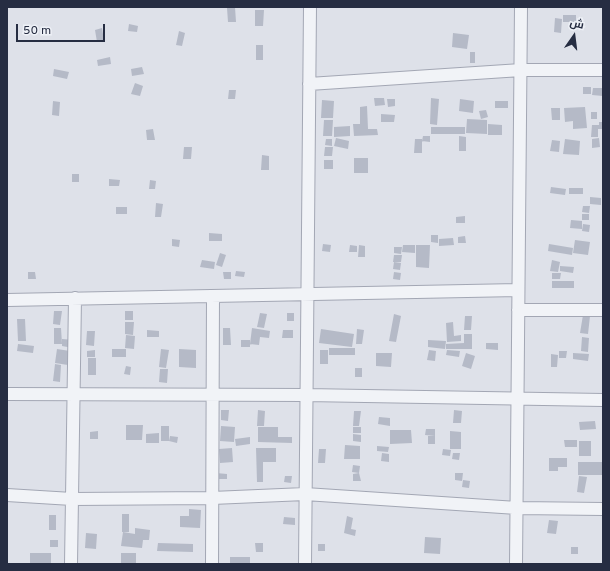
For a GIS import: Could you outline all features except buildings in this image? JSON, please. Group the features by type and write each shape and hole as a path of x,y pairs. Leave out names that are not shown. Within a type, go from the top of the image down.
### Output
{"street":[{"path":"305,564 310,7"},
{"path":"516,564 521,7"},
{"path":"310,84 520,70 603,70"},
{"path":"7,300 518,290"},
{"path":"212,564 213,296"},
{"path":"71,564 75,298"},
{"path":"518,310 603,310"},
{"path":"7,394 306,395 603,400"},
{"path":"7,495 72,499 212,498 305,494 517,508 603,510"}]}
